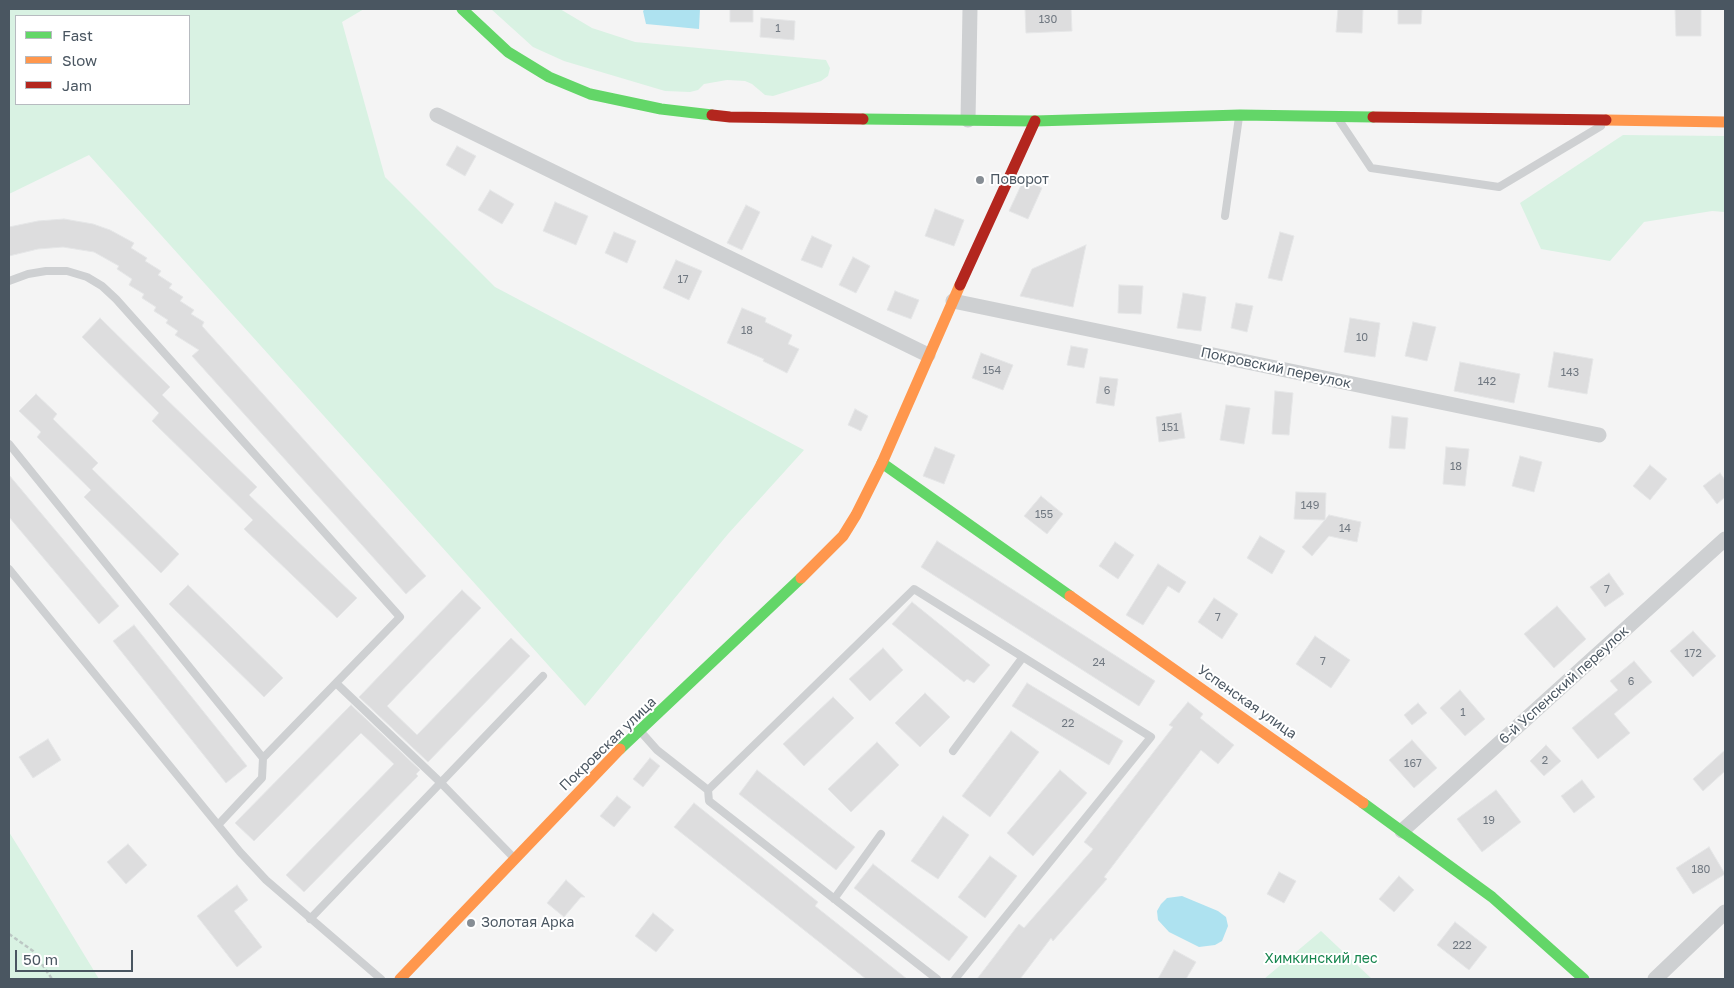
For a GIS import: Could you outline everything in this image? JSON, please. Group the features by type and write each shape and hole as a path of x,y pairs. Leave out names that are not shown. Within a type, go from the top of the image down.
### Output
{"street":[{"path":"462,9 508,52 549,77 590,94 661,110 730,117 1035,121 1240,115 1725,122"},
{"path":"968,120 970,9"},
{"path":"437,115 928,355"},
{"name":"Покровская улица","path":"400,979 609,760 641,732 827,554 843,536 856,515 882,463 928,355 1035,121"},
{"name":"Покровский переулок","path":"953,301 1599,435"},
{"name":"Успенская улица","path":"882,463 1492,896 1584,979"},
{"name":"6-й Успенский переулок","path":"1402,831 1725,539"},
{"path":"1656,979 1725,912"}],"lane":[{"path":"1225,216 1240,115"},
{"path":"1336,116 1371,168 1499,186 1610,120"},
{"path":"9,281 28,274 46,271 67,271 87,277 102,286 116,299 400,617 264,758 262,778 218,825"},
{"path":"9,444 264,758"},
{"path":"9,569 218,825 266,880 381,979"},
{"path":"708,790 914,589 1151,737 955,979"},
{"path":"953,751 1023,657"},
{"path":"310,919 543,676"},
{"path":"337,684 440,782 514,858"},
{"path":"641,732 657,750 708,790 709,801 937,979"},
{"path":"834,899 881,834"}],"path":[{"path":"9,934 32,951 52,979"}],"green space":[{"path":"9,9 364,9 342,22 385,177 495,287 804,450 728,534 585,706 89,155 9,194"},
{"path":"491,9 560,9 592,28 635,42 826,60 830,68 828,76 821,81 773,96 765,95 752,84 745,81 727,80 704,84 698,90 690,92 665,91 564,61 533,47"},
{"path":"1623,135 1725,136 1725,212 1712,211 1644,222 1610,261 1541,249 1520,203"},
{"path":"9,832 32,869 99,979 9,979"},
{"name":"Химкинский лес","path":"1321,931 1372,979 1264,979"}],"water":[{"path":"645,9 700,9 699,29 646,24 643,11"},
{"path":"1182,896 1218,911 1226,917 1228,926 1222,941 1215,945 1199,947 1169,932 1158,920 1157,911 1167,898"}],"building":[{"path":"730,9 753,9 753,22 730,22"},
{"path":"1025,9 1071,9 1072,31 1026,33"},
{"path":"1338,9 1363,9 1362,33 1336,32"},
{"path":"1398,9 1422,9 1421,24 1398,24"},
{"path":"1675,9 1701,9 1701,36 1676,36"},
{"path":"761,18 795,21 794,40 760,37"},
{"path":"457,146 476,156 465,176 446,165"},
{"path":"1024,179 1042,188 1028,219 1009,211"},
{"path":"490,190 514,204 502,224 478,210"},
{"path":"555,202 588,216 576,245 543,231"},
{"path":"746,205 760,212 742,250 727,243"},
{"path":"935,209 964,220 954,246 925,236"},
{"path":"64,219 93,224 110,230 134,243 131,248 147,258 145,261 161,271 158,275 172,284 169,288 183,297 180,301 194,310 191,314 204,322 202,326 426,576 406,594 192,356 199,350 175,335 178,331 166,323 168,320 154,311 156,307 142,298 144,294 129,285 132,279 117,269 119,266 94,252 63,247 38,249 9,256 9,227 38,221"},
{"path":"614,232 636,241 627,263 605,253"},
{"path":"1280,232 1294,236 1282,281 1268,278"},
{"path":"812,236 832,245 822,268 801,260"},
{"path":"1086,245 1073,307 1020,296 1032,269"},
{"path":"853,257 870,266 856,293 839,285"},
{"path":"676,260 702,271 689,300 663,288"},
{"path":"1119,285 1143,286 1141,314 1118,313"},
{"path":"895,291 919,300 911,319 887,310"},
{"path":"1183,293 1206,297 1201,331 1177,328"},
{"path":"1236,303 1253,306 1247,332 1231,328"},
{"path":"742,308 766,318 765,322 792,335 788,344 799,349 787,373 763,361 764,359 727,343"},
{"path":"100,318 170,387 162,395 257,487 249,495 357,598 337,618 244,529 253,520 152,421 159,413 82,337"},
{"path":"1350,318 1380,323 1375,357 1344,352"},
{"path":"1413,322 1436,327 1427,361 1405,356"},
{"path":"1071,346 1088,349 1084,368 1067,365"},
{"path":"1554,352 1593,359 1587,394 1548,387"},
{"path":"981,353 1013,365 1003,390 972,378"},
{"path":"1460,362 1520,374 1514,403 1454,391"},
{"path":"1100,377 1118,379 1114,406 1096,403"},
{"path":"1275,391 1293,393 1289,435 1272,434"},
{"path":"36,394 57,414 53,419 98,463 92,469 179,554 161,573 84,497 91,490 37,437 41,432 19,411"},
{"path":"1226,405 1250,408 1244,444 1220,440"},
{"path":"855,409 868,416 861,431 848,425"},
{"path":"1181,413 1185,438 1159,442 1156,417"},
{"path":"1392,416 1408,418 1405,449 1389,448"},
{"path":"935,447 955,455 944,484 923,476"},
{"path":"1446,447 1469,449 1465,486 1443,484"},
{"path":"1520,456 1542,462 1534,492 1512,486"},
{"path":"1650,465 1667,479 1650,500 1633,486"},
{"path":"1720,473 1725,480 1725,497 1717,504 1703,486"},
{"path":"9,475 119,606 99,624 9,517"},
{"path":"1296,492 1326,493 1325,520 1294,519"},
{"path":"1041,496 1063,514 1047,534 1024,516"},
{"path":"1329,515 1361,522 1357,542 1329,536 1312,556 1302,547"},
{"path":"1260,536 1285,551 1272,574 1247,558"},
{"path":"937,541 1155,681 1139,706 921,567"},
{"path":"1115,542 1134,555 1118,579 1099,566"},
{"path":"1158,564 1186,582 1179,593 1168,586 1143,625 1126,615"},
{"path":"1609,573 1624,594 1605,607 1590,587"},
{"path":"188,585 283,678 264,697 169,604"},
{"path":"462,590 481,608 387,706 417,735 511,638 530,656 428,762 359,697"},
{"path":"1214,598 1238,614 1222,639 1198,622"},
{"path":"912,602 990,665 974,683 967,679 964,682 892,624"},
{"path":"1557,606 1586,639 1554,668 1524,634"},
{"path":"134,625 247,766 226,783 113,641"},
{"path":"1693,631 1716,656 1693,677 1670,651"},
{"path":"1315,636 1350,660 1331,688 1296,664"},
{"path":"883,648 903,670 870,701 849,679"},
{"path":"1634,661 1652,682 1614,714 1630,733 1598,759 1572,728 1618,690 1610,681"},
{"path":"1027,683 1123,741 1109,765 1012,706"},
{"path":"1460,690 1485,719 1465,736 1440,708"},
{"path":"925,693 950,717 920,747 895,723"},
{"path":"833,697 854,718 804,766 783,744"},
{"path":"1188,702 1203,714 1200,718 1234,745 1218,764 1201,750 1104,877 1107,879 1053,941 1051,938 1020,979 977,979 1019,924 1024,928 1093,849 1084,842 1173,727 1169,725"},
{"path":"1418,703 1427,713 1412,725 1404,715"},
{"path":"351,705 420,770 416,774 418,776 304,892 286,875 394,764 361,733 254,841 235,823"},
{"path":"1011,731 1039,752 990,817 962,796"},
{"path":"48,739 61,760 33,778 19,757"},
{"path":"1412,740 1437,768 1414,788 1389,760"},
{"path":"877,742 899,765 851,812 828,789"},
{"path":"1546,745 1561,761 1544,776 1530,761"},
{"path":"1725,750 1725,771 1703,791 1693,779"},
{"path":"650,758 660,766 643,787 633,779"},
{"path":"757,770 855,847 836,870 739,794"},
{"path":"1060,770 1087,793 1033,856 1007,833"},
{"path":"1582,780 1595,797 1574,813 1561,796"},
{"path":"1496,790 1521,822 1482,852 1457,819"},
{"path":"617,796 631,807 614,827 600,816"},
{"path":"694,803 818,902 815,906 907,979 866,979 674,827"},
{"path":"943,816 969,835 938,879 911,861"},
{"path":"128,844 147,865 126,884 107,862"},
{"path":"1709,847 1725,874 1693,894 1676,868"},
{"path":"990,856 1017,876 985,918 958,897"},
{"path":"873,864 968,937 949,961 854,888"},
{"path":"1279,872 1296,881 1284,903 1267,894"},
{"path":"1399,876 1414,890 1394,912 1379,899"},
{"path":"566,880 585,897 581,897 564,917 547,903"},
{"path":"237,885 248,900 234,911 262,947 237,967 197,916"},
{"path":"653,913 674,930 656,952 635,936"},
{"path":"1455,922 1487,947 1469,970 1437,945"},
{"path":"1174,950 1196,962 1186,979 1158,979"}],"traffic: fast":[{"path":"462,9 508,52 549,77 590,94 661,109 712,115"},
{"path":"863,119 1035,121 1240,115 1373,117"},
{"path":"882,463 1070,596"},
{"path":"620,749 801,578"},
{"path":"1363,803 1492,897 1584,979"}],"traffic: slow":[{"path":"1606,120 1725,122"},
{"path":"801,578 843,536 856,515 882,463 960,285"},
{"path":"1070,596 1363,803"},
{"path":"400,979 620,749"}],"traffic: jam":[{"path":"712,115 730,117 863,119"},
{"path":"1373,117 1606,120"},
{"path":"960,285 1035,121"}],"place":[{"name":"Поворот","path":"980,180"},
{"name":"Золотая Арка","path":"471,923"}]}
